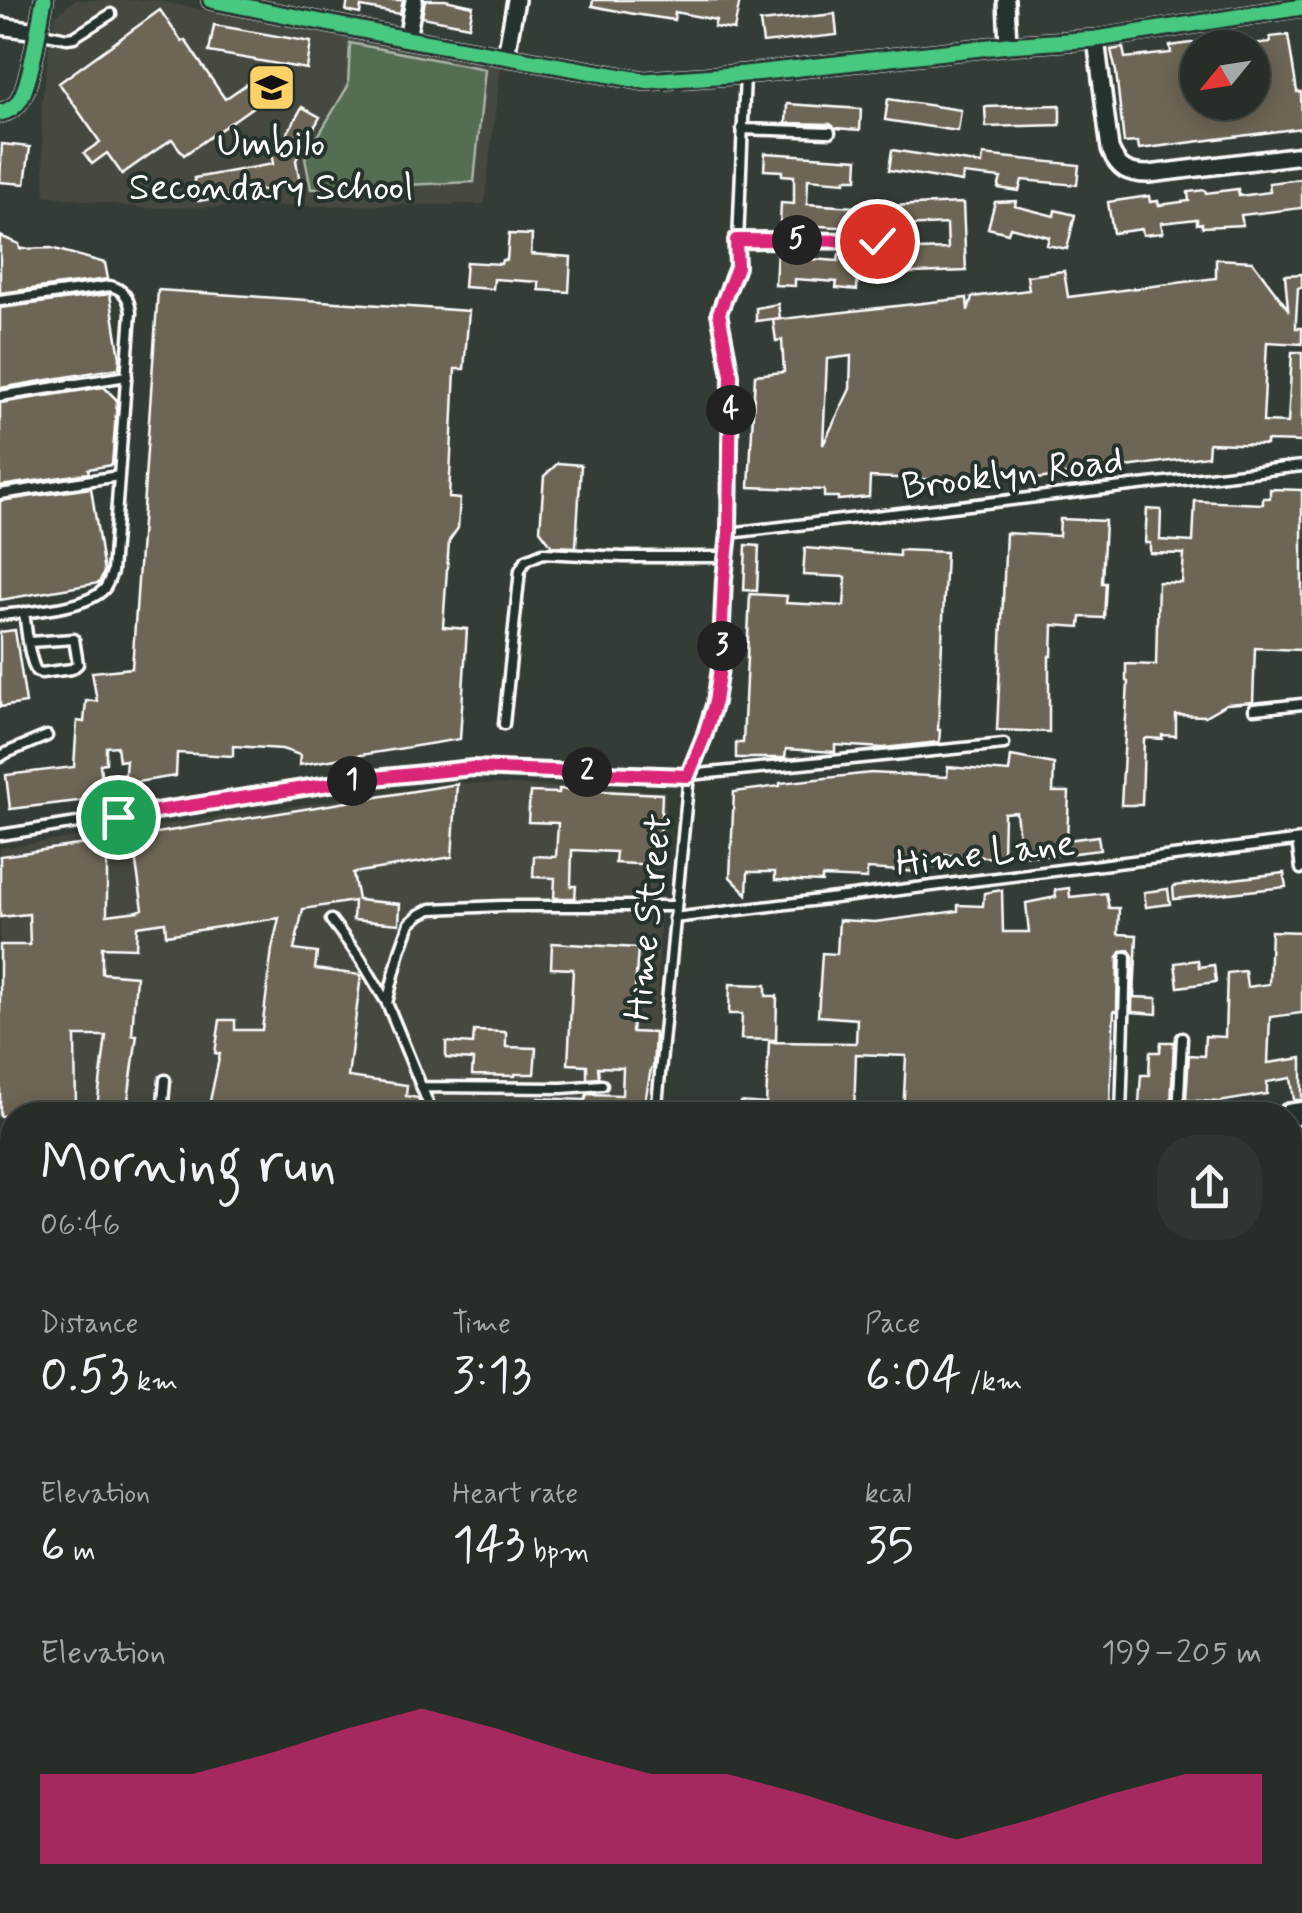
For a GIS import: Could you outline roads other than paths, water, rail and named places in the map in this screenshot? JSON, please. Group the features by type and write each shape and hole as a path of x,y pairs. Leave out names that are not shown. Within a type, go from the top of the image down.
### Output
{"street":[{"path":"0,113 18,104 25,89 44,0"},
{"path":"211,0 268,5 407,39 645,82 1096,39 1246,8 1302,7"},
{"path":"407,39 414,0"},
{"path":"506,55 516,0"},
{"path":"1006,0 1008,46"},
{"path":"0,26 38,32"},
{"path":"1096,39 1110,148 1123,169 1149,174 1302,155"}],"lane":[{"path":"38,32 74,37 111,14"},
{"name":"Hime Street","path":"657,1102 688,776 715,702 723,634 731,375 719,313 737,267 745,74"},
{"path":"742,128 830,132"},
{"path":"736,240 877,241"},
{"path":"0,301 96,286 119,288 129,301 131,312 112,572 106,587 96,595 61,607 0,616"},
{"path":"0,396 127,376"},
{"name":"Brooklyn Road","path":"729,533 1302,466"},
{"path":"0,494 120,476"},
{"path":"504,724 520,570 526,560 544,553 726,557"},
{"path":"24,612 28,642 36,671 72,669 78,664 74,639 28,642"},
{"path":"1254,709 1302,704"},
{"path":"0,757 47,736"},
{"path":"0,835 355,780 472,768 688,776 1004,744"},
{"path":"1299,841 1301,869"},
{"name":"Hime Lane","path":"674,918 1299,841"},
{"path":"387,1004 410,923 432,909 675,906"},
{"path":"331,920 360,958 387,1004 428,1102"},
{"path":"1121,1102 1126,957"},
{"path":"1179,1102 1182,1038"},
{"path":"163,1102 165,1080"},
{"path":"423,1087 602,1085"}],"place":[{"name":"Umbilo Secondary School","path":"271,88"}]}
